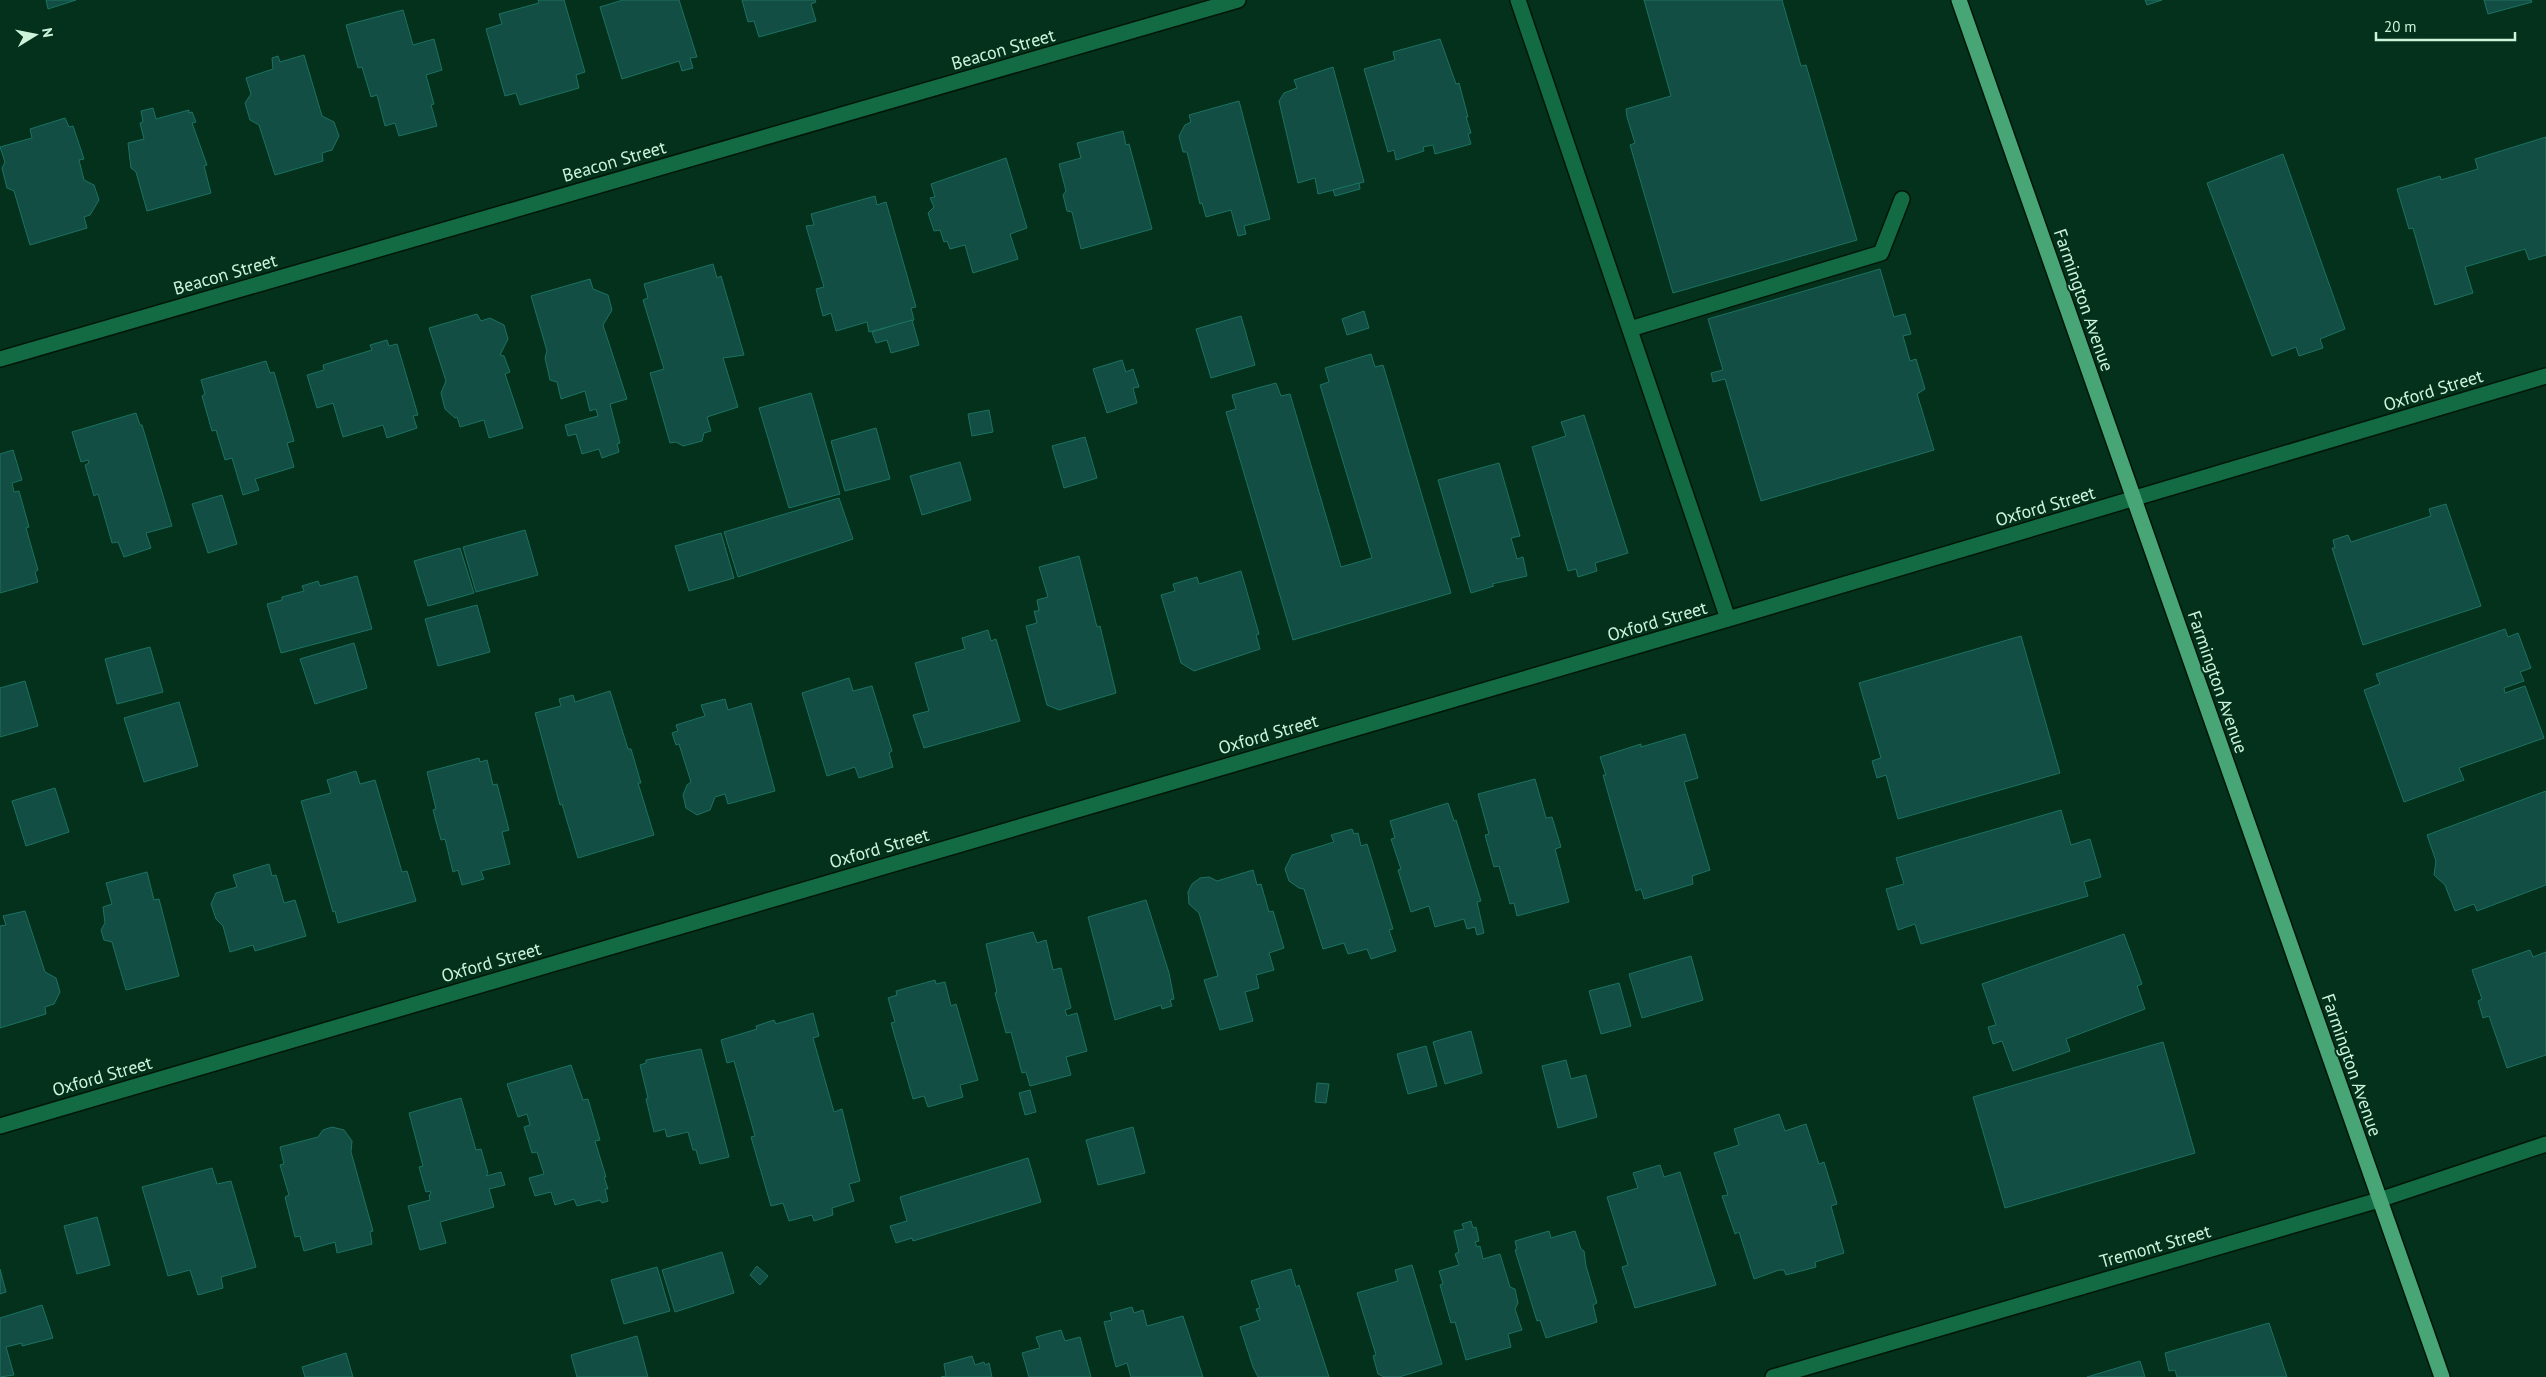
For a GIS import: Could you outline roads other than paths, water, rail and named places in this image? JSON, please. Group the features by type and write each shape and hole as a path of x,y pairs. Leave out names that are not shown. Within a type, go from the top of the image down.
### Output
{"main road":[{"name":"Farmington Avenue","path":"1959,0 2442,1377"}],"street":[{"name":"Beacon Street","path":"0,359 1238,0"},
{"path":"1518,0 1728,619"},
{"path":"1630,329 1881,253 1902,199"},
{"name":"Oxford Street","path":"0,1126 1728,619 2546,376"},
{"name":"Tremont Street","path":"1773,1377 2379,1200 2546,1144"}]}
